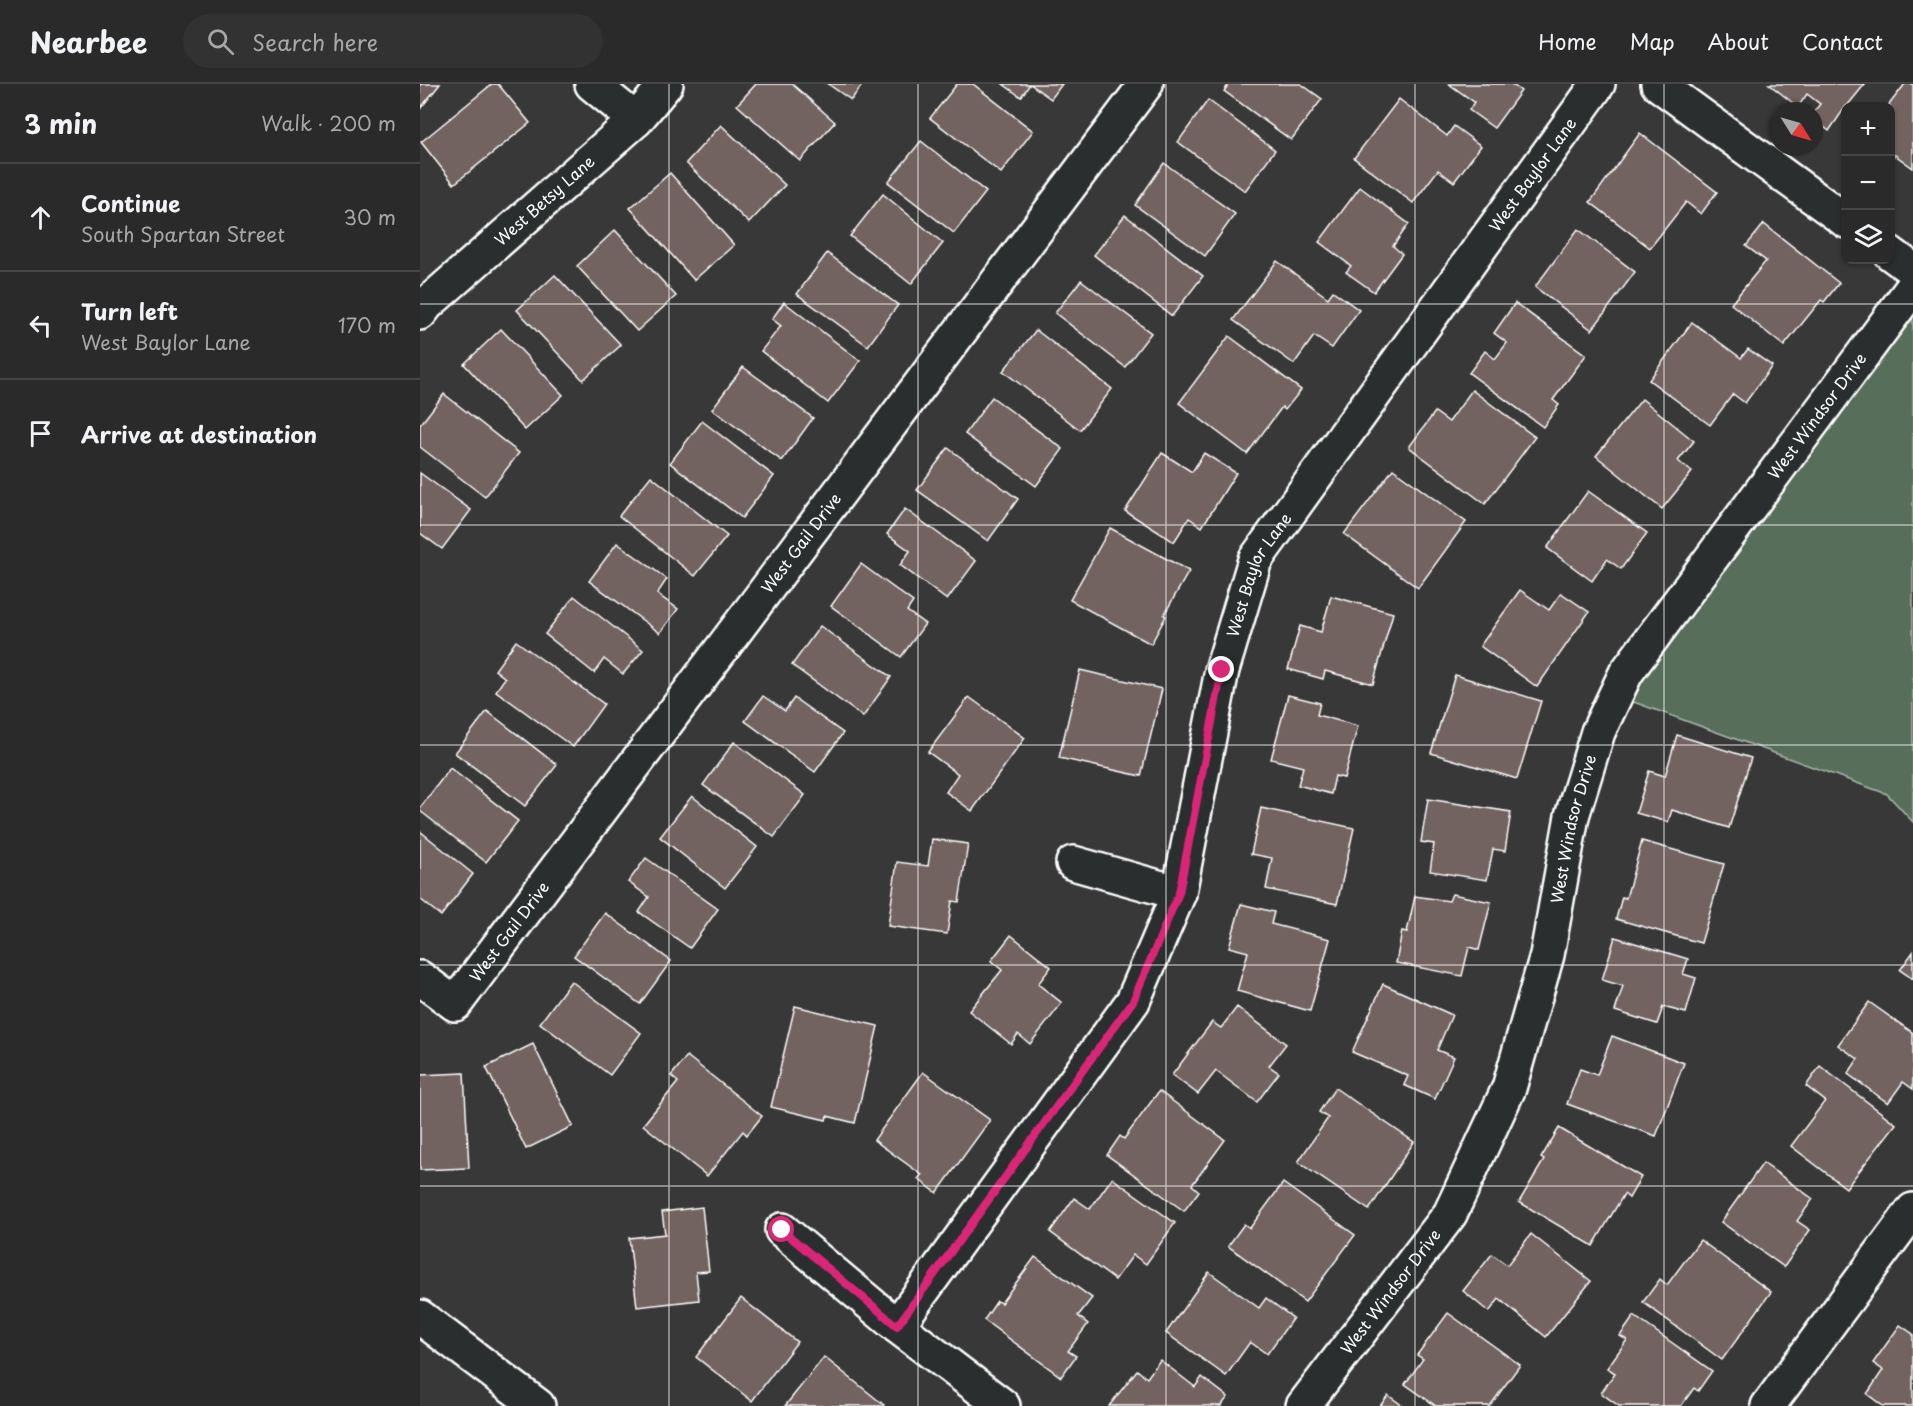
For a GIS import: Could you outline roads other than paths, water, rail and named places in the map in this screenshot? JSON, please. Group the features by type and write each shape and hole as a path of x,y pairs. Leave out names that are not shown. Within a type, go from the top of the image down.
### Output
{"street":[{"path":"592,84 636,120"},
{"name":"West Betsy Lane","path":"420,313 435,297 636,120 666,84"},
{"name":"West Gail Drive","path":"420,978 455,1004 1146,84"},
{"name":"West Baylor Lane","path":"897,1326 1133,1001 1179,893 1222,670 1255,560 1598,84"},
{"path":"1658,84 1841,218"},
{"path":"1895,257 1913,270"},
{"name":"West Windsor Drive","path":"1303,1406 1450,1214 1509,1088 1547,955 1572,816 1598,732 1626,673 1913,286"},
{"path":"1073,863 1179,893"},
{"path":"1768,1406 1913,1210"},
{"path":"782,1230 897,1326 1003,1406"},
{"path":"420,1317 538,1406"}]}
